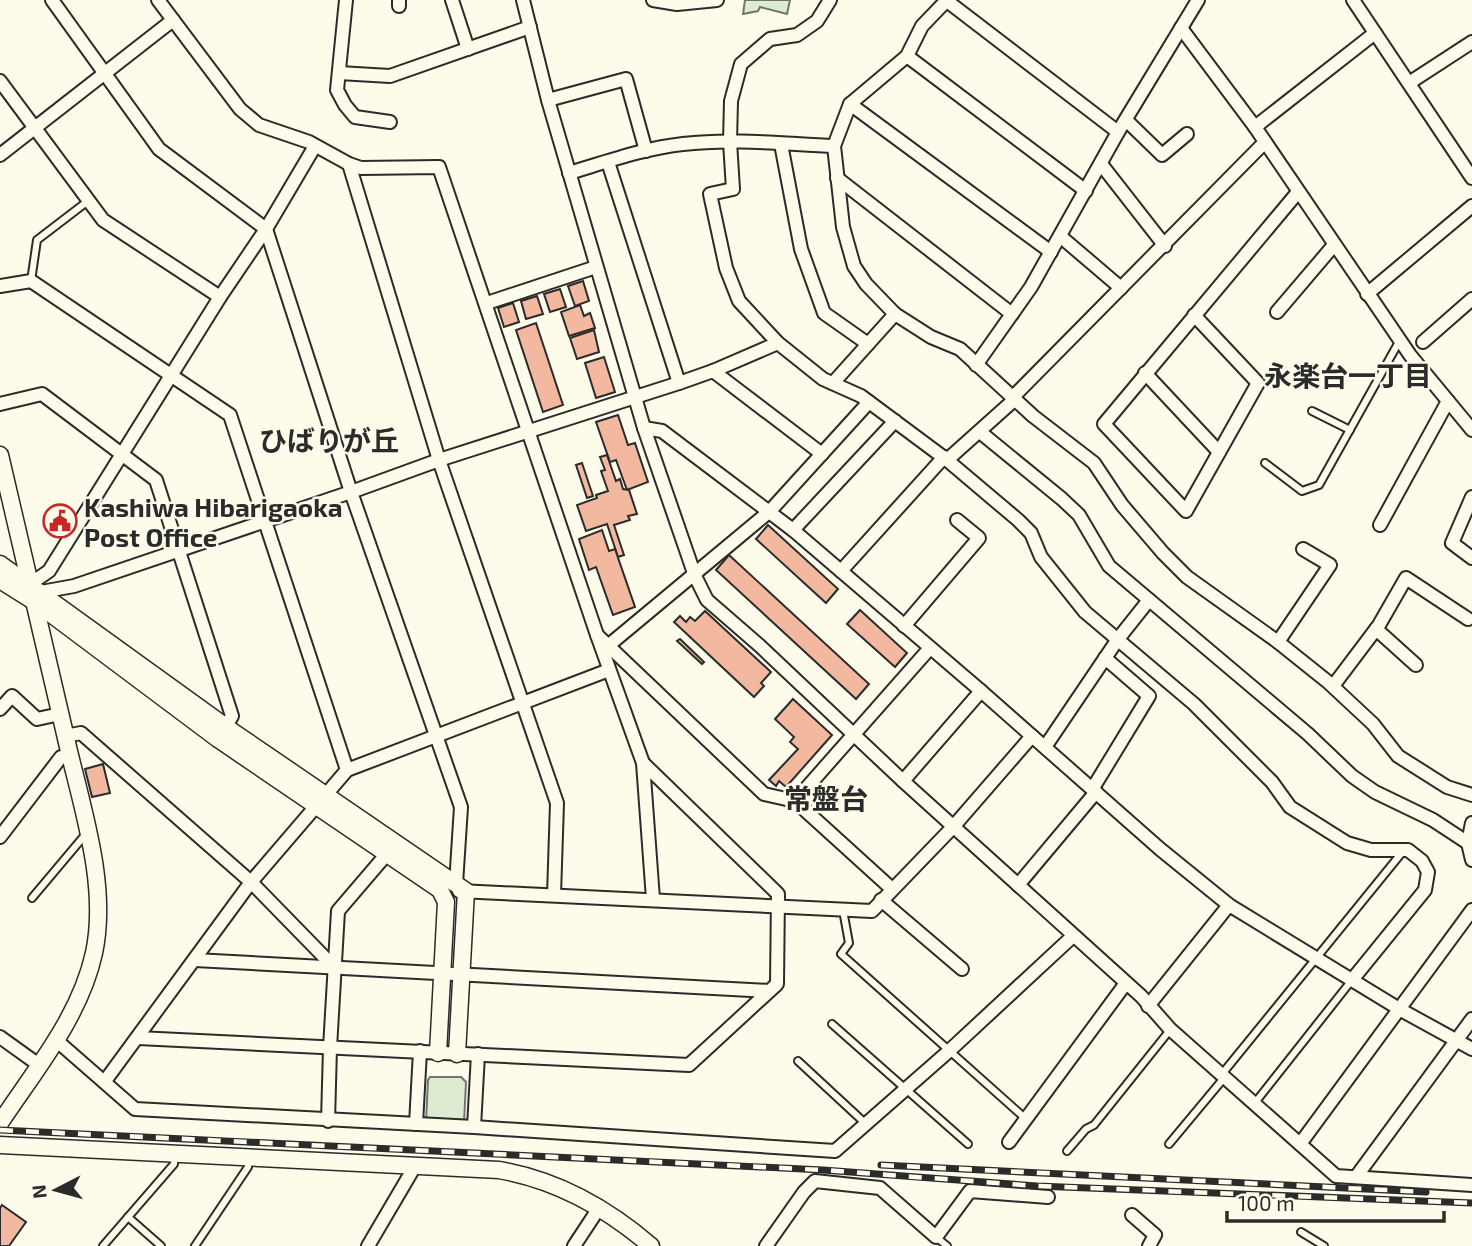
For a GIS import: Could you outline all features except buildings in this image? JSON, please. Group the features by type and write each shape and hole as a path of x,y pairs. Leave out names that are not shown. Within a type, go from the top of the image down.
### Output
{"street":[{"path":"52,0 159,149 265,229 351,492 461,807 461,974 457,1054"},
{"path":"158,0 240,109 259,125 315,146 361,169 439,167 643,763 653,899"},
{"path":"346,0 337,90 355,117 390,122"},
{"path":"452,0 468,50"},
{"path":"523,0 548,100 644,428 695,576 707,600 1126,983 1170,1029 1336,1176 1472,1185"},
{"path":"653,0 677,4 717,0"},
{"path":"830,0 817,21 797,36 769,39 741,64 731,101 733,189 710,194 726,268 739,301 778,343 823,379 869,402 945,458 1031,533 1041,557 1085,612 1194,704 1250,758 1290,807 1347,843 1371,850 1405,850 1422,861 1428,872 1425,890 1352,980"},
{"path":"976,365 1031,287 1118,132 1198,0"},
{"path":"1353,0 1472,178"},
{"path":"1118,132 947,1 922,26 907,56 850,104 834,146 842,228 854,266 866,284 895,314 931,337 960,348 1013,399 1094,464 1122,505 1163,554 1187,577 1278,642 1333,686 1373,724 1398,756 1447,788 1472,795"},
{"path":"0,155 173,20"},
{"path":"339,73 390,76 530,27"},
{"path":"1181,28 1255,127 1400,340 1448,401 1467,413 1472,430"},
{"path":"1255,127 1375,33"},
{"path":"1409,83 1472,42"},
{"path":"907,56 1086,191"},
{"path":"548,100 626,79 646,151"},
{"path":"0,81 103,220 220,298"},
{"path":"850,104 1051,252"},
{"path":"1126,120 1162,155 1187,134"},
{"path":"569,173 646,151 682,144 730,142 834,146"},
{"path":"841,571 945,458 979,432 1013,399 1264,143"},
{"path":"781,144 801,249 824,313 868,344"},
{"path":"36,593 315,146"},
{"path":"608,162 679,383"},
{"path":"349,164 439,460 557,803 554,895"},
{"path":"1101,164 1165,246"},
{"path":"837,178 1012,314"},
{"path":"1194,315 1258,383 1186,511 1104,425 1145,373 1194,315 1298,192"},
{"path":"1367,294 1472,206"},
{"path":"1060,236 1121,288"},
{"path":"1277,312 1334,245"},
{"path":"486,303 596,267"},
{"path":"0,286 31,281 230,415 347,770"},
{"path":"1423,342 1472,299"},
{"path":"832,383 895,314"},
{"path":"0,580 36,593 74,586 439,460 679,383 778,343"},
{"path":"713,371 822,454"},
{"path":"1145,373 1219,452"},
{"path":"0,404 42,394 156,480 232,716 222,733"},
{"path":"1380,525 1448,401"},
{"path":"609,645 770,512 869,402"},
{"path":"793,530 895,421"},
{"path":"644,428 662,430 793,530 1229,905 1401,1010 1472,1049"},
{"path":"979,432 1079,515 1109,566 1308,734 1352,776 1375,792 1433,820 1470,842"},
{"path":"0,455 36,593 87,832 95,871 98,926 86,982 73,1011 57,1040 0,1123"},
{"path":"1472,498 1452,543 1472,558"},
{"path":"904,625 979,538 957,520"},
{"path":"1278,642 1330,565 1303,549"},
{"path":"0,564 222,733 391,848 461,888"},
{"path":"1333,686 1376,629 1406,578 1468,619"},
{"path":"1045,747 1118,639 1149,600"},
{"path":"1376,629 1416,665"},
{"path":"597,635 764,794 795,801 892,889"},
{"path":"795,801 930,648"},
{"path":"1018,885 1094,790 1149,696 1105,658"},
{"path":"105,1081 251,882 347,770 609,670"},
{"path":"903,782 981,691"},
{"path":"0,709 12,696 37,719 60,714"},
{"path":"65,736 81,733 251,882 334,967"},
{"path":"440,890 461,888 872,911 953,827 1032,736"},
{"path":"0,837 61,757 69,755"},
{"path":"138,1038 689,1065 777,984 778,894 643,763"},
{"path":"1472,823 1472,860"},
{"path":"391,848 440,890 446,902 438,1053"},
{"path":"328,1121 338,911 391,848"},
{"path":"881,900 962,969"},
{"path":"1148,1006 1229,905"},
{"path":"1300,1144 1472,910"},
{"path":"57,1040 135,1109 474,1127 835,1151 949,1051 1073,936"},
{"path":"195,960 769,991"},
{"path":"1009,1142 1126,983"},
{"path":"1356,1177 1472,1019"},
{"path":"0,1037 39,1065"},
{"path":"416,1124 420,1051"},
{"path":"474,1127 478,1054"},
{"path":"0,1145 499,1170 520,1174 567,1191 600,1208 651,1246"},
{"path":"368,1246 415,1166"},
{"path":"766,1246 804,1192 815,1181 880,1188 936,1237 970,1191 1048,1197"},
{"path":"574,1246 600,1208"},
{"path":"1132,1215 1155,1236 1149,1246"}],"lane":[{"path":"31,281 37,240 88,201"},
{"path":"1265,463 1302,491 1319,485 1400,340"},
{"path":"1312,411 1350,430"},
{"path":"32,898 87,832"},
{"path":"1169,1144 1405,850"},
{"path":"842,909 849,943 841,954 1026,1119"},
{"path":"1254,1104 1352,980"},
{"path":"832,1024 968,1144"},
{"path":"1067,1151 1086,1129 1094,1125 1170,1029"},
{"path":"798,1061 866,1124"},
{"path":"103,1246 174,1164 176,1154"},
{"path":"195,1246 248,1167 249,1157"},
{"path":"128,1217 162,1246"},
{"path":"1301,1232 1324,1246"},
{"path":"936,1237 947,1246"}],"green space":[{"path":"745,0 790,0 787,14 760,7 758,11 743,14"},
{"path":"430,1077 461,1077 466,1082 464,1123 426,1121"}],"railway":[{"path":"0,1130 823,1170 1037,1186 1472,1203"},
{"path":"881,1165 1426,1192"}],"place":[{"name":"Kashiwa Hibarigaoka Post Office","path":"60,521"}],"district":[{"name":"永楽台一丁目","path":"1348,375"},
{"name":"ひばりが丘","path":"329,440"},
{"name":"常盤台","path":"826,798"}]}
